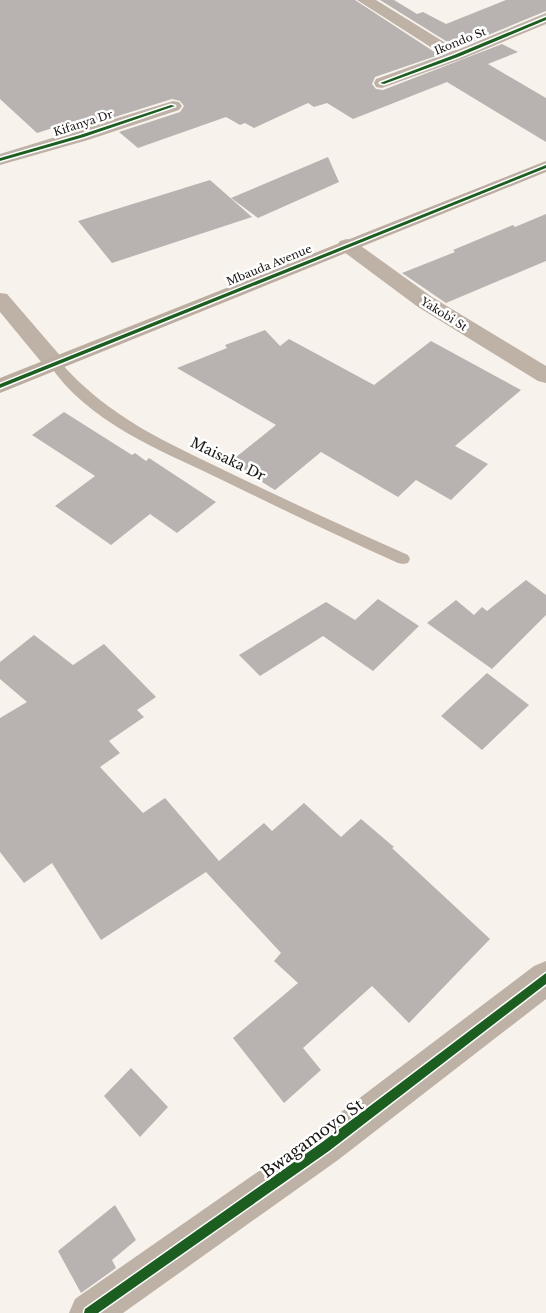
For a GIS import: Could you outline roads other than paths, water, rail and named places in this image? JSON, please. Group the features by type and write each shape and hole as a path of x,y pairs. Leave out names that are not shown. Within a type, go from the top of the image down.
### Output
{"street":[{"name":"Ikondo St","path":"365,0 456,56"},
{"name":"Ikondo St","path":"382,83 456,56 546,18"},
{"name":"Kifanya Dr","path":"0,160 82,136 173,106"},
{"name":"Mbauda Avenue","path":"0,386 546,166"},
{"name":"Yakobi St","path":"348,245 425,302 546,376"},
{"path":"0,299 55,364"},
{"name":"Bwagamoyo St","path":"89,1313 325,1147 546,978"}],"lane":[{"name":"Maisaka Dr","path":"55,364 72,386 93,404 137,432 291,508 402,559"}]}
